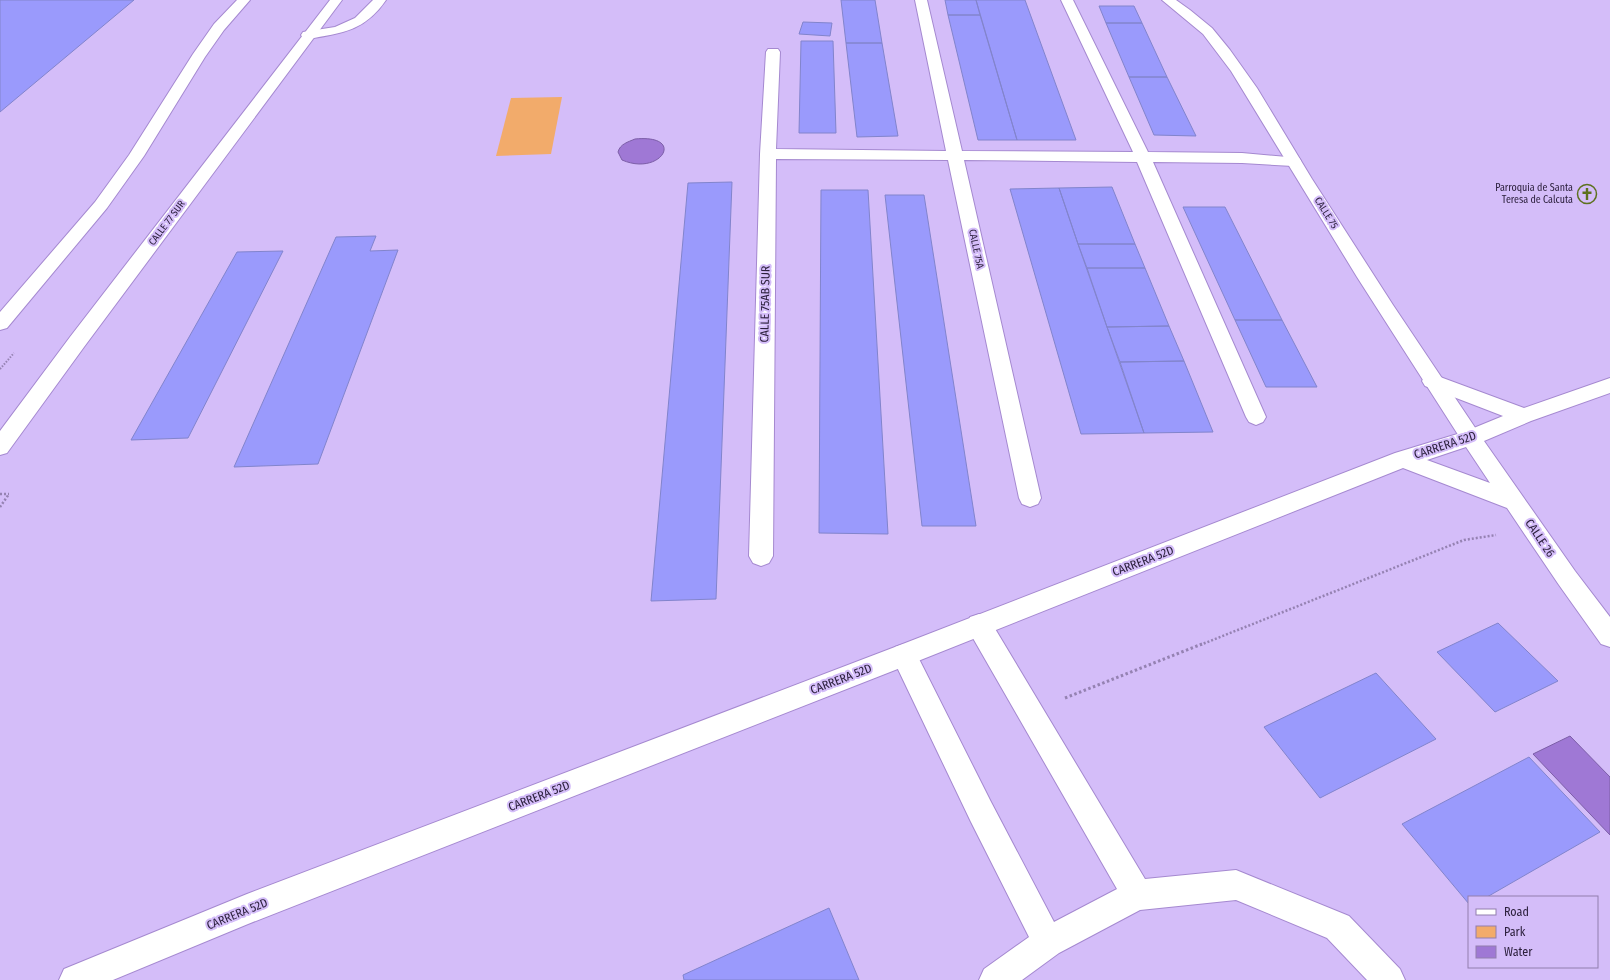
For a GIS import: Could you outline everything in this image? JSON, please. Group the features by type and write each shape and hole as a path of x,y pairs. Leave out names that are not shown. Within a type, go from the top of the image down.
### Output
{"street":[{"path":"0,324 101,204 136,156 198,57 219,27 244,0"},
{"name":"CALLE 77 SUR","path":"0,447 308,35 336,0"},
{"path":"308,35 338,30 360,21 380,0"},
{"name":"CALLE 75A","path":"921,0 1030,498"},
{"path":"1067,0 1143,157 1256,417"},
{"name":"CALLE 75","path":"1168,0 1212,35 1249,86 1293,161 1432,381 1471,438"},
{"name":"CALLE 75AB SUR","path":"761,556 768,154 773,52"},
{"path":"768,154 1242,158 1293,161"},
{"path":"1432,381 1524,416"},
{"name":"CARRERA 52D","path":"75,980 254,906 904,655 1403,459 1471,438 1524,416 1610,385"},
{"name":"CALLE 26","path":"1471,438 1567,578 1610,636"},
{"path":"1403,459 1515,502"},
{"path":"979,625 1137,895"},
{"path":"904,655 981,812 1048,942"},
{"path":"995,980 1048,942 1137,895 1236,885 1338,927 1389,980"}],"path":[{"path":"0,494 9,494 0,507"},
{"path":"1030,712 1464,540 1534,529"}],"green space":[{"path":"562,97 551,154 496,156 511,98"}],"water":[{"path":"635,139 651,139 660,143 664,148 663,154 657,160 648,163 636,164 622,160 618,152 619,149"},
{"path":"1570,736 1610,777 1610,835 1533,754"}],"building":[{"path":"0,0 134,0 0,112"},
{"path":"841,0 875,0 882,43 846,43"},
{"path":"945,0 976,0 980,15 948,15"},
{"path":"976,0 1025,0 1076,140 1017,140"},
{"path":"1099,6 1134,6 1142,23 1106,23"},
{"path":"948,15 980,15 1017,140 978,140"},
{"path":"803,22 832,23 830,36 799,34"},
{"path":"1106,23 1142,23 1167,77 1129,77"},
{"path":"801,41 833,41 836,133 799,133"},
{"path":"846,43 882,43 898,136 857,137"},
{"path":"1129,77 1167,77 1196,136 1154,135"},
{"path":"732,182 716,599 651,601 688,183"},
{"path":"1112,187 1135,244 1078,244 1059,188"},
{"path":"1059,188 1144,433 1081,434 1010,189"},
{"path":"821,190 868,190 888,534 819,533"},
{"path":"885,195 924,195 976,526 922,526"},
{"path":"1183,207 1225,207 1282,320 1235,320"},
{"path":"376,236 370,251 398,250 318,464 234,467 336,237"},
{"path":"1078,244 1135,244 1145,268 1087,268"},
{"path":"283,251 188,438 131,440 237,252"},
{"path":"1087,268 1145,268 1169,326 1107,327"},
{"path":"1235,320 1282,320 1317,387 1266,387"},
{"path":"1169,326 1184,361 1120,362 1107,327"},
{"path":"1184,361 1213,432 1144,433 1120,362"},
{"path":"1498,623 1558,681 1495,712 1437,652"},
{"path":"1376,673 1436,739 1320,798 1264,727"},
{"path":"1529,757 1600,832 1489,896 1468,896 1468,903 1402,824"},
{"path":"829,908 859,980 684,980 683,975"}],"place":[{"name":"Parroquia de Santa Teresa de Calcuta","path":"1587,194"}]}
